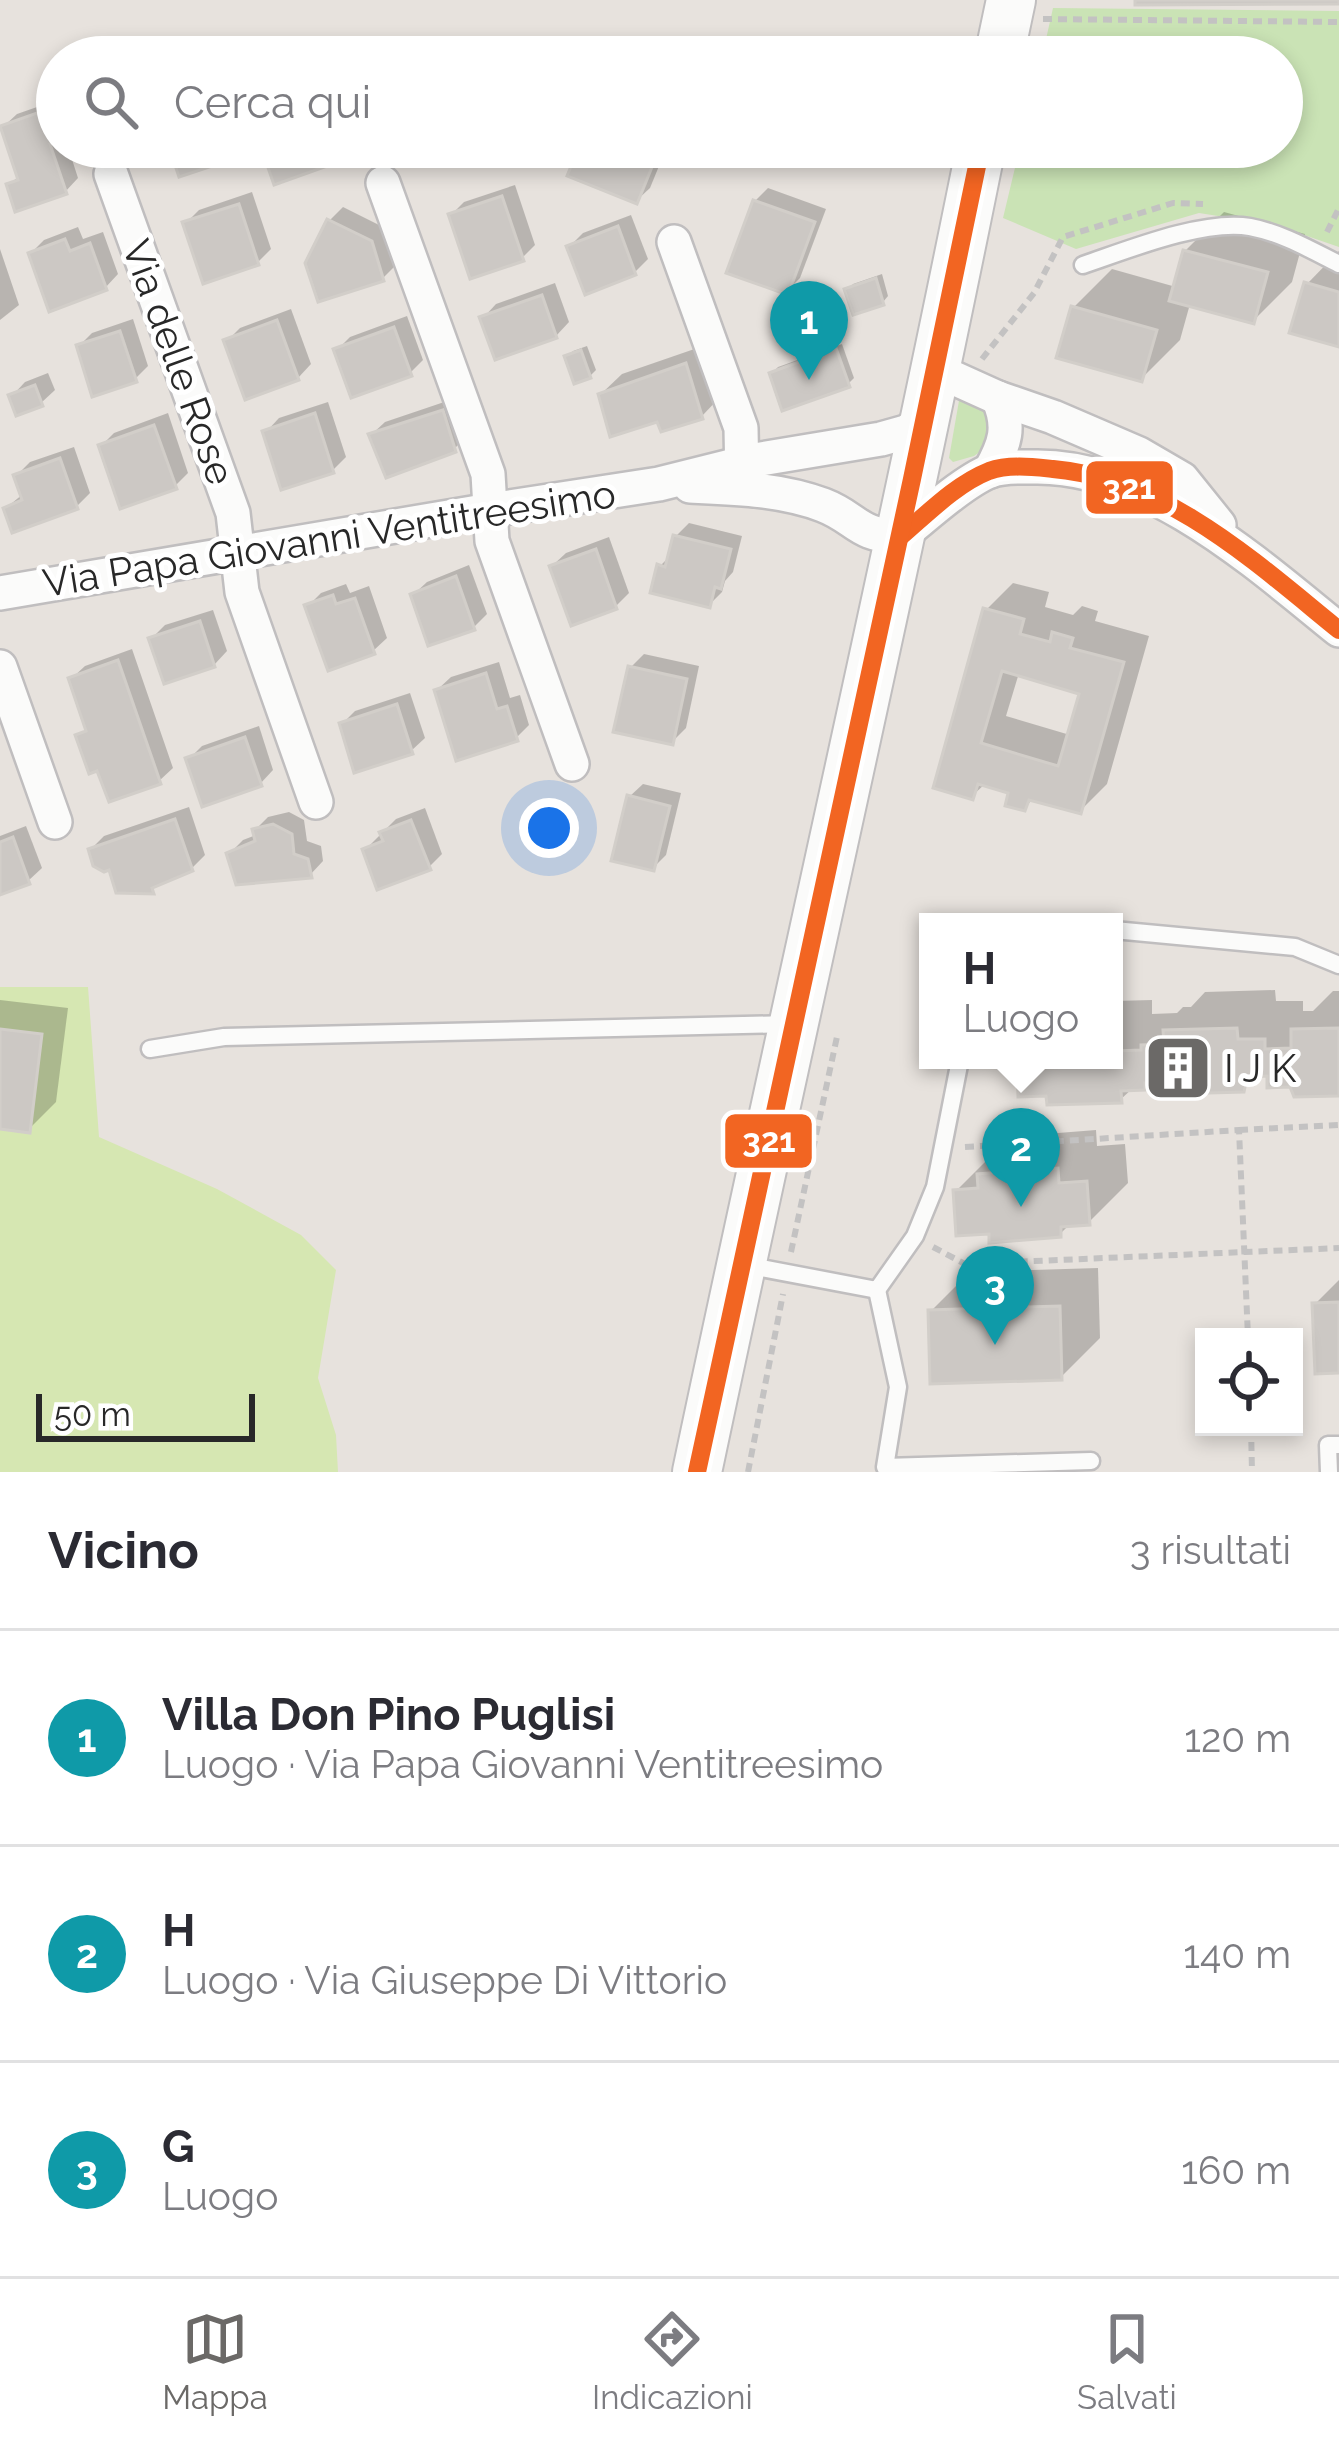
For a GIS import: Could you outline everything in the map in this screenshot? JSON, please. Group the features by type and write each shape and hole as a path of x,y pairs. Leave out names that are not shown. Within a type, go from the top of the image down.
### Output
{"main road":[{"path":"697,1472 977,168"}],"street":[{"name":"Via delle Rose","path":"111,174 233,513 242,592 316,802"},
{"path":"383,183 488,475 492,541 572,764"},
{"path":"674,242 741,428 742,476"},
{"path":"936,370 1139,454 1182,479 1235,546"},
{"path":"990,471 1005,444 1007,426 998,398"},
{"name":"Via Papa Giovanni Ventitreesimo","path":"0,593 490,510 742,476 906,432 926,420"},
{"path":"828,506 825,475 830,461 846,446"},
{"path":"900,537 990,471 1064,466 1175,508 1235,546 1339,630"},
{"name":"Via Papa Giovanni Ventitreesimo","path":"742,476 828,506 861,530 900,537"},
{"path":"0,668 55,822"}],"lane":[{"path":"1083,265 1157,240 1248,226 1339,264"},
{"path":"1123,931 1295,947 1339,965"},
{"path":"150,1048 224,1037 792,1024"},
{"path":"958,1069 934,1187 915,1236 877,1290 898,1388 885,1470 1091,1461"},
{"path":"741,1265 877,1290"},
{"path":"1329,1472 1328,1445 1339,1445"}],"path":[{"path":"1006,25 1339,22"},
{"path":"1327,232 1339,208"},
{"path":"943,1148 1339,1125"},
{"path":"1240,1130 1249,1328"},
{"path":"915,1236 965,1264 1339,1248"},
{"path":"1251,1436 1252,1472"}],"green space":[{"path":"1053,8 1339,11 1339,247 1275,225 1199,213 1076,249 1003,218 1015,168 1303,168 1303,36 1047,36"},
{"path":"960,395 993,418 988,446 953,462 949,458"},
{"path":"0,987 88,987 99,1137 217,1189 301,1235 336,1270 318,1378 336,1435 338,1472 0,1472"}],"building":[{"path":"1135,0 1339,0 1339,4 1135,5"},
{"path":"36,113 36,168 58,168 67,194 15,212 6,184 18,180 0,126"},
{"path":"176,168 206,168 179,177"},
{"path":"268,168 321,168 274,185"},
{"path":"570,168 652,168 637,204 567,176"},
{"path":"502,196 524,261 470,279 448,214"},
{"path":"753,200 815,222 788,295 726,273"},
{"path":"239,204 259,265 203,284 182,222"},
{"path":"327,219 372,241 384,281 318,302 305,263"},
{"path":"618,226 636,275 585,295 566,246"},
{"path":"65,239 70,251 90,243 107,290 49,312 28,253"},
{"path":"1183,250 1268,272 1254,324 1169,301"},
{"path":"876,278 884,305 853,315 844,289"},
{"path":"1304,282 1339,292 1339,347 1289,333"},
{"path":"542,295 557,338 495,360 479,317"},
{"path":"1071,306 1157,330 1142,382 1056,358"},
{"path":"277,320 299,380 245,400 223,340"},
{"path":"394,327 412,376 351,398 333,349"},
{"path":"120,331 137,382 92,397 76,345"},
{"path":"836,348 850,387 782,411 769,373"},
{"path":"581,350 591,378 574,384 564,356"},
{"path":"686,363 703,419 661,432 657,422 610,437 598,394"},
{"path":"35,385 43,406 16,416 8,395"},
{"path":"443,410 456,452 386,478 368,434"},
{"path":"315,413 334,473 281,490 262,431"},
{"path":"154,425 177,489 120,509 98,445"},
{"path":"60,458 78,509 12,533 3,508 22,500 13,475"},
{"path":"673,535 731,549 721,589 715,587 710,608 650,593 657,564 665,567"},
{"path":"596,549 617,609 571,626 549,566"},
{"path":"456,576 475,630 428,646 410,594"},
{"path":"333,595 336,604 355,598 375,654 328,671 304,605"},
{"path":"983,608 1024,619 1020,634 1050,642 1052,632 1073,638 1070,648 1124,662 1081,814 1029,800 1025,811 1005,806 1008,793 978,784 973,800 933,788","holes":["1002,671 1079,694 1058,766 981,743"]},
{"path":"200,621 215,667 164,684 148,638"},
{"path":"118,660 161,784 109,802 97,771 89,774 75,735 86,731 68,678"},
{"path":"628,666 687,679 673,745 613,732"},
{"path":"486,673 497,709 507,706 518,741 456,761 434,690"},
{"path":"397,704 413,754 354,773 339,723"},
{"path":"245,737 262,786 202,807 185,758"},
{"path":"627,795 670,806 654,871 611,861"},
{"path":"175,819 193,871 152,888 154,894 116,893 109,870 93,866 88,849"},
{"path":"411,820 431,870 377,890 362,849 383,841 379,832"},
{"path":"273,824 292,834 294,854 308,859 312,878 236,885 226,853 255,841 252,829"},
{"path":"13,837 30,884 0,895 0,842"},
{"name":"I J K","path":"1237,1028 1238,1039 1265,1039 1265,1049 1291,1048 1291,1029 1339,1028 1339,1096 1294,1097 1290,1087 1267,1088 1267,1076 1247,1077 1244,1092 1172,1094 1168,1083 1145,1083 1145,1090 1121,1091 1122,1103 1047,1105 1046,1096 1018,1097 1017,1069 1123,1069 1123,1051 1164,1044 1163,1030"},
{"path":"0,1029 42,1034 30,1133 0,1129"},
{"path":"1058,1168 1059,1183 1087,1181 1090,1225 1061,1227 1061,1237 989,1243 989,1234 956,1236 953,1190 978,1188 977,1174"},
{"path":"1339,1302 1339,1373 1315,1374 1312,1303"},
{"path":"1060,1306 1062,1380 930,1384 928,1310"}],"transit line":[{"name":"321","path":"697,1472 977,168"},
{"name":"321","path":"900,537 953,492 989,471 1029,467 1094,476 1171,506 1207,528 1339,630"}],"place":[{"name":"Villa Don Pino Puglisi","path":"809,380"},
{"name":"I J K","path":"1178,1068"},
{"name":"H","path":"1021,1207"},
{"name":"G","path":"995,1345"}]}
